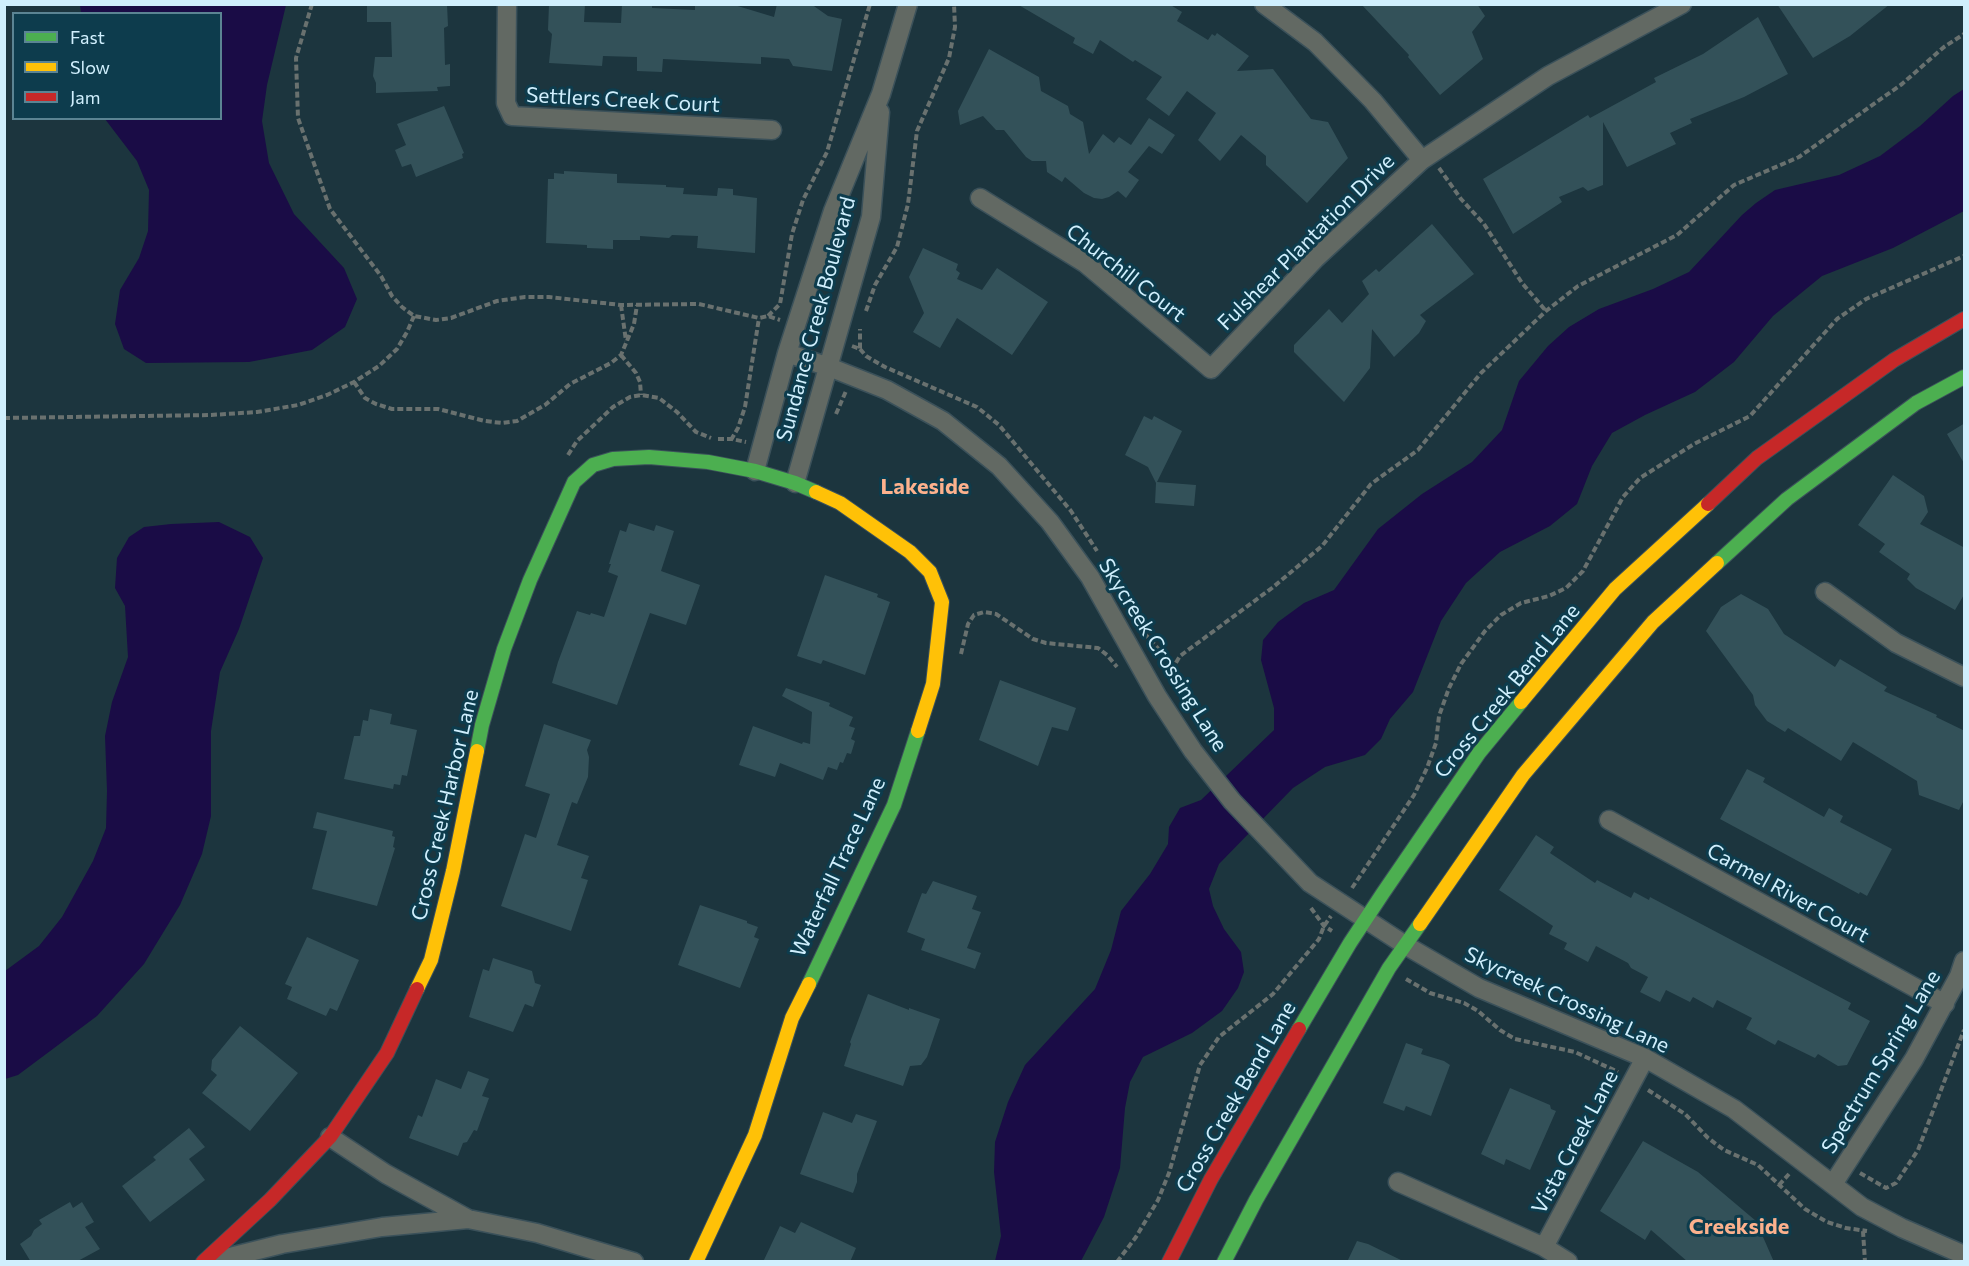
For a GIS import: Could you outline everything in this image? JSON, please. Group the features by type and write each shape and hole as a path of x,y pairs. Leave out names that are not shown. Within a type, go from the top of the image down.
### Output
{"main road":[{"name":"Cross Creek Bend Lane","path":"1169,1262 1211,1179 1350,943 1479,753 1616,588 1757,458 1894,360 1965,319"},
{"path":"1224,1262 1256,1200 1389,968 1523,775 1653,622 1787,500 1916,403 1965,377"},
{"name":"Cross Creek Harbor Lane","path":"203,1262 270,1200 330,1137 387,1053 431,960 453,871 482,725 504,649 530,580 574,482 593,465 613,459 649,457 708,462 755,471"},
{"name":"Waterfall Trace Lane","path":"696,1262 755,1135 792,1018 894,805 933,684 942,602 930,572 910,552 840,503 795,483 755,471"}],"street":[{"name":"Settlers Creek Court","path":"507,4 506,103 512,116 772,130"},
{"name":"Sundance Creek Boulevard","path":"755,471 787,353 832,211 881,94 908,4"},
{"path":"1264,4 1315,42 1426,157"},
{"name":"Fulshear Plantation Drive","path":"1211,369 1315,259 1426,157 1548,76 1676,6"},
{"name":"Sundance Creek Boulevard","path":"795,483 871,217 881,94"},
{"name":"Churchill Court","path":"980,198 1085,263 1211,369"},
{"name":"Skycreek Crossing Lane","path":"787,353 887,390 943,421 999,466 1043,514 1090,577 1157,696 1193,751 1232,801 1311,883 1404,945 1479,988 1645,1058 1734,1109 1862,1208 1965,1255"},
{"path":"1825,592 1896,643 1965,677"},
{"name":"Carmel River Court","path":"1609,820 1945,1004"},
{"name":"Spectrum Spring Lane","path":"1833,1184 1914,1059 1945,1004 1965,961"},
{"name":"Vista Creek Lane","path":"1544,1247 1645,1058"},
{"path":"330,1137 386,1174 468,1219"},
{"path":"1398,1182 1544,1247 1568,1262"},
{"path":"210,1262 282,1244 382,1227 468,1219 537,1233 634,1262"}],"path":[{"path":"312,4 296,58 298,118 330,209 381,276 392,296 414,316 436,320 451,318 497,301 525,297 549,297 621,305 699,304 759,318 768,316 796,325"},
{"path":"768,316 780,304 792,234 803,200 827,152 870,4"},
{"path":"837,340 860,349 860,329 875,285 897,247 908,204 917,131 949,58 955,27 954,4"},
{"path":"1180,697 1175,687 1173,666 1180,656 1272,588 1322,546 1371,484 1418,450 1481,374 1546,311 1578,286 1677,234 1734,185 1799,157 1902,84 1944,47 1965,34"},
{"path":"1426,157 1484,224 1522,283 1546,311"},
{"path":"1117,1262 1136,1237 1158,1200 1169,1173 1200,1065 1219,1037 1273,994 1319,939 1324,926 1341,904 1418,786 1436,743 1439,716 1449,688 1461,664 1485,631 1501,615 1521,603 1549,597 1566,588 1583,571 1623,497 1640,478 1694,444 1750,416 1837,319 1866,299 1965,256"},
{"path":"621,305 627,345"},
{"path":"354,382 365,398 376,404 404,410 438,409 485,421 502,423 517,421 534,412 570,384 611,363 621,355 634,324 637,305"},
{"path":"4,418 211,415 257,412 298,405 354,382 379,366 397,349 414,316"},
{"path":"727,466 732,439 745,407 759,318"},
{"path":"834,419 863,352"},
{"path":"621,355 636,373 640,382 641,395"},
{"path":"566,458 577,441 613,407 630,397 641,395 659,398 677,412 696,432 705,437 732,439 761,446"},
{"path":"959,665 968,624 974,615 984,612 996,614 1033,639 1046,643 1098,648 1119,669"},
{"path":"1305,901 1324,926 1350,943"},
{"path":"1389,968 1430,993 1464,1003 1515,1039 1575,1052 1611,1068 1684,1114 1724,1150 1758,1165 1805,1209 1827,1222 1846,1228 1870,1231"},
{"path":"1845,1165 1886,1188 1896,1183 1918,1150 1965,1030"},
{"path":"1863,1231 1865,1262"}],"shaded area":[{"path":"80,5 286,5 267,85 262,121 269,163 294,214 344,268 357,299 345,327 312,350 249,362 146,363 124,349 115,324 120,290 139,258 148,231 149,190 137,161 106,120 222,120 222,12 81,12"},
{"path":"1964,89 1964,211 1893,248 1822,276 1773,316 1734,362 1695,392 1612,433 1592,466 1577,504 1550,526 1500,552 1466,583 1441,621 1413,692 1390,719 1381,739 1365,755 1325,767 1293,788 1219,864 1209,889 1213,906 1224,929 1241,952 1244,972 1238,988 1222,1011 1192,1033 1143,1057 1130,1082 1125,1108 1120,1168 1104,1217 1081,1261 995,1261 1001,1236 994,1172 995,1142 1008,1102 1025,1065 1095,989 1111,950 1121,911 1150,874 1168,844 1169,827 1180,808 1201,800 1274,730 1274,708 1261,660 1263,640 1278,622 1304,603 1334,590 1378,529 1422,494 1472,462 1502,430 1519,381 1548,346 1569,327 1599,309 1653,289 1689,272 1742,215 1775,190 1839,175 1880,156"},
{"path":"219,522 250,537 263,558 239,629 220,672 211,731 211,816 202,854 180,905 144,964 97,1016 18,1075 5,1079 5,971 39,946 62,917 93,861 106,828 105,736 112,702 128,657 125,606 115,588 117,558 129,537 144,527"}],"building":[{"path":"367,4 447,4 448,26 444,28 445,65 450,64 450,86 437,87 438,91 376,93 373,76 375,57 392,57 391,22 367,22"},
{"path":"549,4 585,4 584,22 621,23 622,4 652,4 652,8 695,10 695,4 731,4 774,17 777,4 811,4 828,16 842,19 832,71 793,66 789,59 761,57 761,64 663,59 662,72 637,71 637,57 603,56 602,66 549,63 552,34 548,30"},
{"path":"1017,4 1169,4 1182,12 1177,21 1208,40 1212,34 1215,36 1217,33 1249,56 1237,71 1273,69 1311,119 1328,122 1348,158 1307,203 1266,165 1266,156 1241,135 1220,161 1198,140 1216,113 1187,91 1169,116 1146,99 1162,77 1135,60 1133,62 1100,40 1093,54 1073,43 1075,38"},
{"path":"1361,4 1477,4 1485,16 1472,32 1483,59 1440,95 1408,57 1409,55"},
{"path":"1777,4 1890,4 1850,36 1813,58"},
{"path":"1758,17 1788,74 1744,97 1690,119 1692,123 1670,133 1676,144 1627,167 1603,122 1603,185 1588,191 1583,187 1559,197 1562,202 1513,234 1483,179 1588,115 1590,118 1656,82 1654,78 1703,54"},
{"path":"989,49 1039,77 1041,91 1068,106 1070,114 1083,122 1089,154 1103,134 1114,143 1119,137 1131,145 1149,118 1175,135 1162,154 1149,146 1128,172 1139,180 1126,198 1118,191 1109,197 1094,198 1084,193 1065,177 1062,182 1047,172 1046,161 1032,161 1026,157 1004,130 996,130 983,116 960,125 958,111"},
{"path":"444,106 464,153 463,158 416,177 411,164 402,167 395,150 406,145 397,124"},
{"path":"564,171 617,174 617,183 684,188 683,194 717,196 718,188 733,189 733,195 757,198 755,253 697,248 698,236 672,235 669,238 640,236 640,240 613,240 613,249 546,243 548,179 554,179 554,173 564,174"},
{"path":"1432,224 1474,274 1420,315 1426,321 1419,333 1394,357 1372,329 1370,368 1344,402 1294,352 1294,345 1329,309 1342,323 1369,294 1362,281 1376,269 1379,272"},
{"path":"923,248 958,264 956,270 960,273 957,279 982,290 997,268 1048,302 1012,355 957,318 940,348 913,332 924,313 909,277"},
{"path":"1144,416 1152,420 1154,416 1182,431 1157,482 1196,485 1194,506 1155,503 1156,483 1148,467 1125,455"},
{"path":"1965,423 1965,465 1947,434"},
{"path":"1893,475 1924,496 1928,512 1920,524 1965,548 1965,593 1955,610 1916,588 1907,579 1910,574 1879,552 1885,544 1858,525"},
{"path":"629,523 654,531 656,525 674,531 661,571 700,585 686,625 650,613 617,705 552,683 577,611 604,617 618,576 608,572 611,564 609,564 620,530 626,532"},
{"path":"825,575 878,594 877,597 890,602 865,675 823,660 821,664 797,656"},
{"path":"1741,594 1768,609 1784,634 1835,667 1840,659 1887,687 1884,691 1937,715 1936,717 1965,731 1965,798 1959,810 1919,795 1917,781 1853,742 1841,761 1788,728 1785,732 1767,721 1755,705 1753,695 1706,631 1721,607"},
{"path":"1000,680 1076,708 1068,731 1052,727 1038,766 979,740"},
{"path":"786,688 830,703 829,706 853,717 849,726 855,728 851,739 855,741 851,754 847,753 837,770 828,767 823,780 780,763 775,777 739,765 753,726 802,744 803,742 810,744 812,712 782,696"},
{"path":"370,709 392,714 390,724 417,730 407,776 402,775 400,785 394,784 393,789 344,779 354,736 360,736 363,720 368,721"},
{"path":"544,724 591,740 587,750 588,777 577,804 572,802 557,845 589,856 581,878 588,880 571,931 501,906 525,834 536,838 550,794 525,786"},
{"path":"1747,769 1765,778 1763,782 1824,817 1829,808 1843,816 1840,822 1892,849 1867,896 1860,892 1859,894 1720,819"},
{"path":"317,812 393,831 392,836 395,837 393,847 395,848 377,906 312,889 327,831 313,828"},
{"path":"1536,835 1554,847 1550,853 1595,883 1597,880 1631,898 1634,892 1649,900 1650,897 1851,1003 1848,1009 1870,1021 1847,1065 1838,1066 1818,1054 1815,1058 1778,1040 1775,1045 1746,1029 1752,1018 1717,1000 1713,1008 1693,997 1690,1002 1666,990 1660,1002 1640,992 1648,977 1596,946 1588,962 1564,949 1567,943 1549,934 1553,926 1499,890"},
{"path":"933,881 977,896 972,909 981,912 967,948 981,953 975,969 921,950 925,939 907,932 922,893 926,894"},
{"path":"700,905 758,927 754,937 759,939 740,988 678,965"},
{"path":"307,937 359,960 337,1011 330,1008 326,1016 287,999 292,987 285,984"},
{"path":"493,958 532,971 535,983 541,985 533,1007 525,1004 513,1032 469,1017 483,969 489,971"},
{"path":"868,994 940,1019 927,1057 921,1065 910,1066 903,1086 844,1066 850,1042"},
{"path":"240,1026 298,1073 250,1131 202,1093 217,1075 211,1070 212,1060"},
{"path":"1406,1043 1423,1049 1421,1054 1450,1065 1431,1116 1406,1106 1404,1111 1383,1103"},
{"path":"468,1071 489,1079 482,1096 489,1098 477,1131 474,1130 467,1142 463,1143 458,1156 409,1138 418,1115 422,1117 436,1079 461,1089"},
{"path":"1510,1088 1550,1105 1551,1109 1556,1111 1530,1170 1506,1159 1504,1165 1481,1154"},
{"path":"823,1112 852,1123 856,1114 877,1121 857,1174 853,1193 800,1174"},
{"path":"189,1128 205,1147 189,1159 205,1180 150,1222 122,1186 156,1160 153,1157"},
{"path":"1643,1141 1698,1172 1756,1221 1774,1262 1688,1262 1651,1230 1645,1240 1600,1211"},
{"path":"70,1202 73,1208 82,1202 94,1222 85,1227 100,1249 76,1262 31,1262 20,1244 42,1224 39,1220"},
{"path":"801,1222 856,1248 850,1262 763,1262 780,1226 795,1233"},
{"path":"1357,1241 1368,1244 1405,1262 1347,1262"}],"traffic: fast":[{"path":"1717,563 1787,499 1916,403 1964,377"},
{"path":"477,751 482,725 504,649 530,580 574,482 593,465 613,459 649,457 708,462 755,471 816,492"},
{"path":"1299,1029 1350,943 1383,893 1479,753 1521,702"},
{"path":"809,984 894,805 918,731"},
{"path":"1224,1262 1256,1200 1389,968 1420,924"}],"traffic: slow":[{"path":"816,492 840,503 910,552 930,572 942,602 933,684 918,731"},
{"path":"1521,702 1615,589 1708,504"},
{"path":"1420,924 1523,775 1653,622 1717,563"},
{"path":"417,989 431,960 453,871 477,751"},
{"path":"696,1262 755,1135 792,1018 809,984"}],"traffic: jam":[{"path":"1708,504 1757,458 1894,360 1964,319"},
{"path":"203,1262 270,1200 330,1137 387,1053 417,989"},
{"path":"1169,1262 1211,1179 1299,1029"}],"district":[{"name":"Lakeside","path":"925,487"},
{"name":"Creekside","path":"1739,1227"}]}
